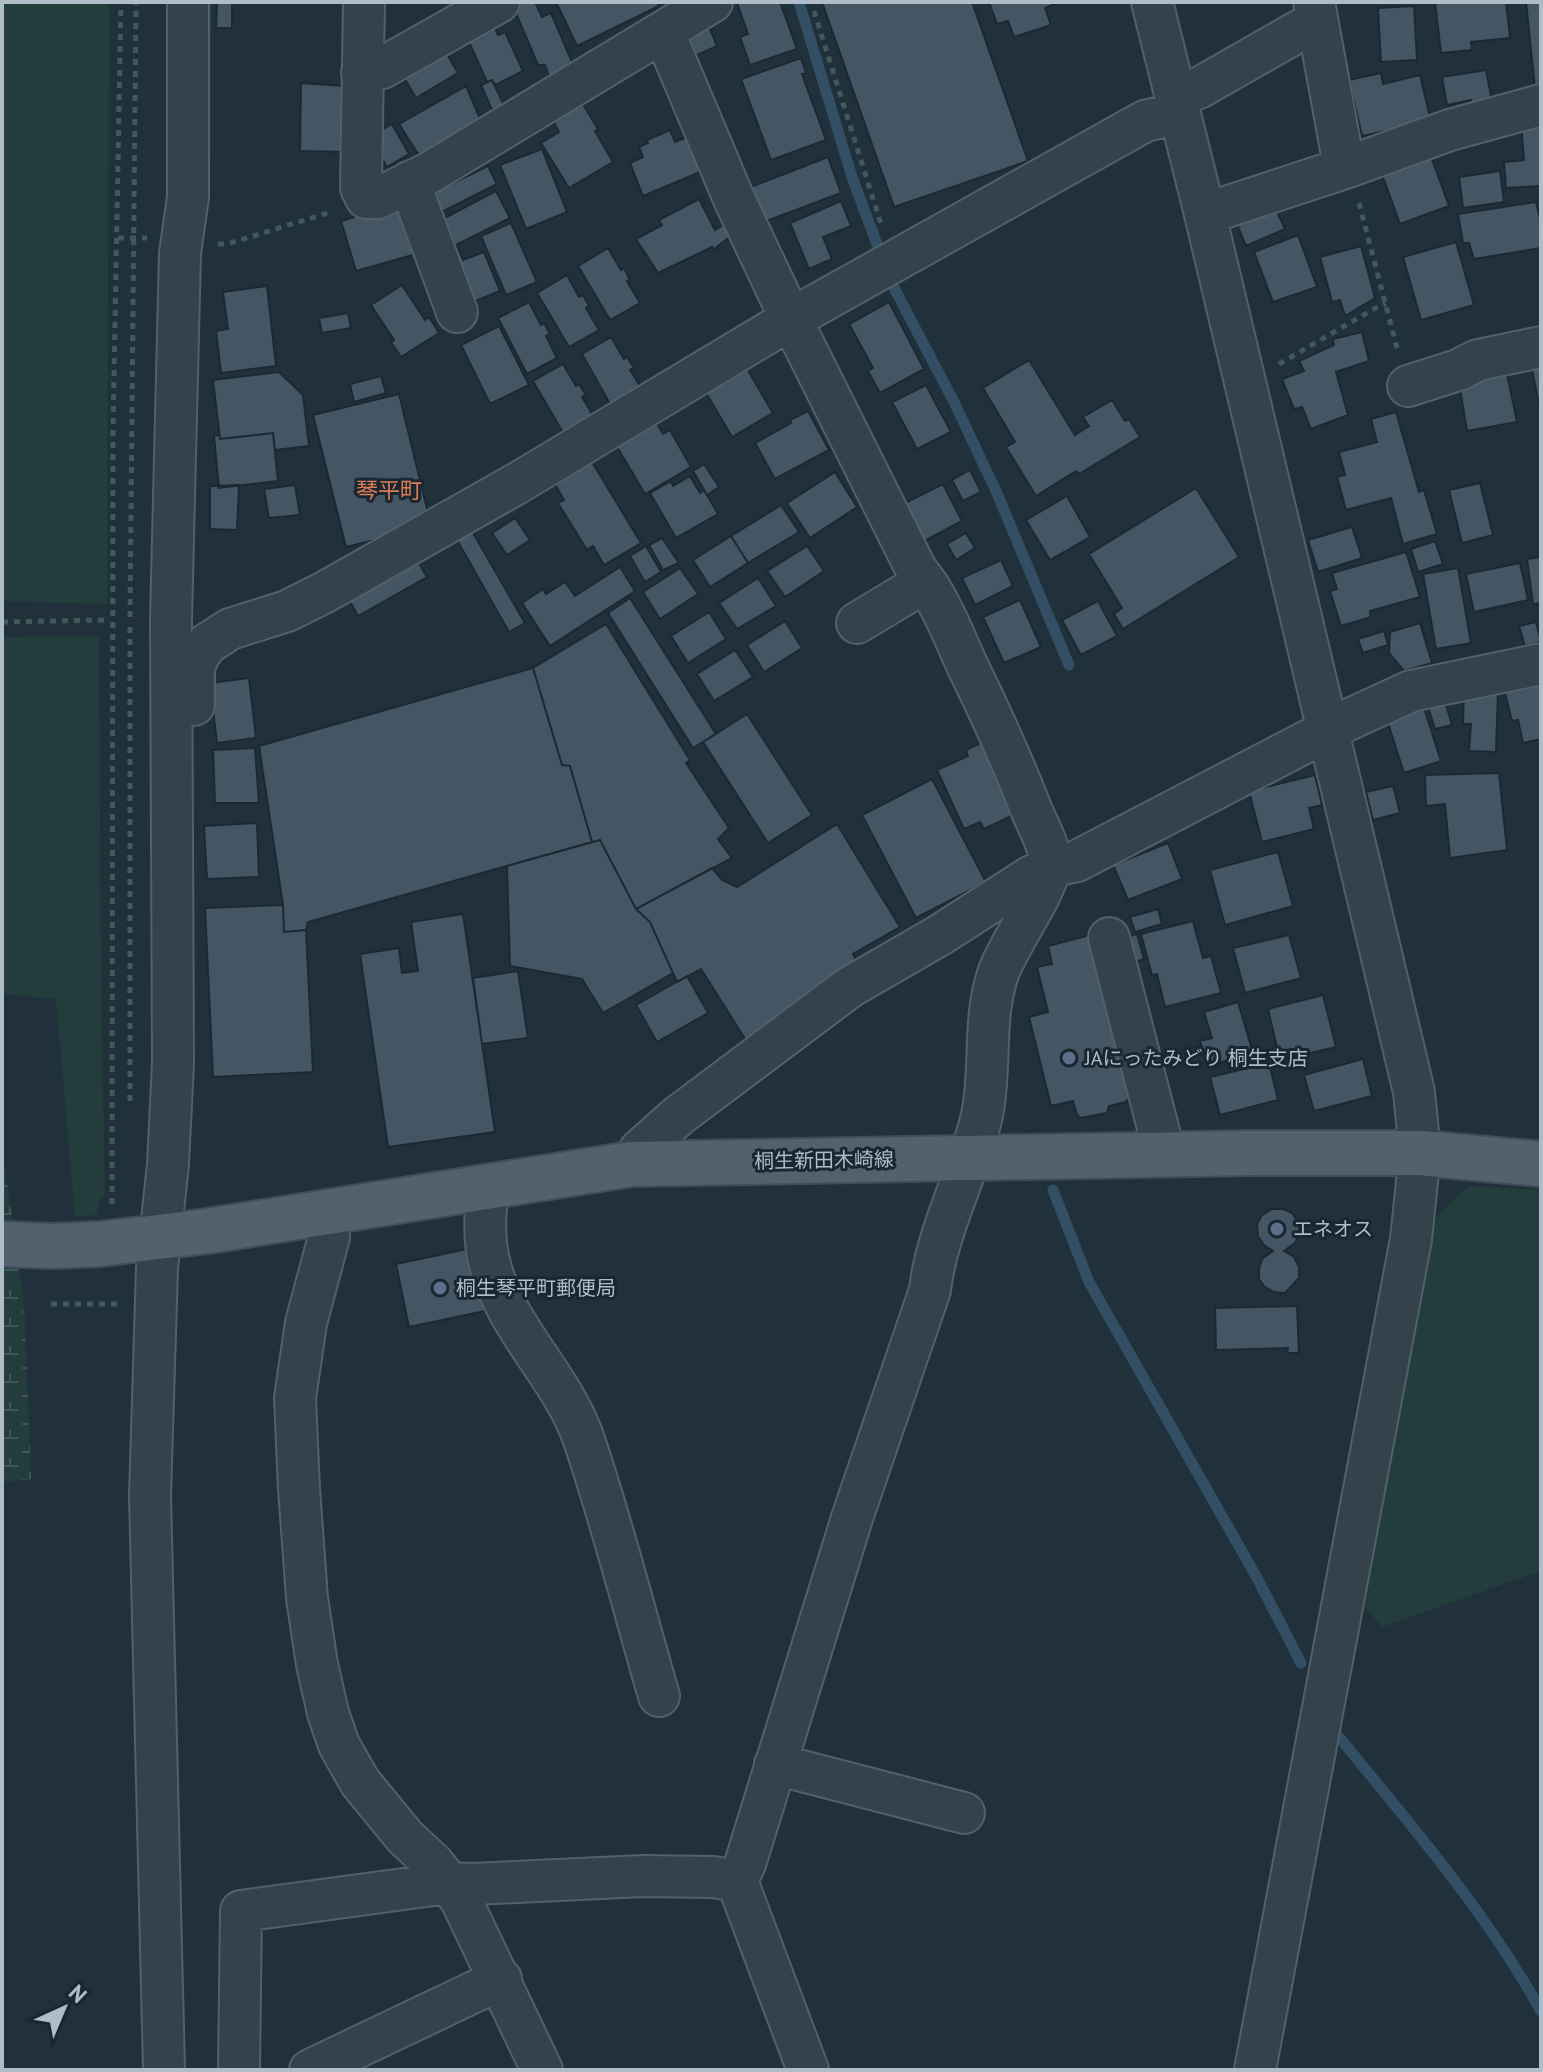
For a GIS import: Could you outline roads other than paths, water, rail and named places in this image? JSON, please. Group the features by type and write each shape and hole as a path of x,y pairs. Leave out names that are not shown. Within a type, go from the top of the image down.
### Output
{"main road":[{"name":"桐生新田木崎線","path":"2,1244 53,1246 108,1234 160,1235 208,1231 631,1164 1420,1153 1541,1164"}],"street":[{"path":"164,2070 150,1496 160,1235 168,1164 173,1063 171,619 180,253 188,197 188,2"},
{"path":"364,2 361,188 366,198 378,198 429,173 683,14 734,199 916,569 936,597 1014,765 1047,849 1050,867 1000,969 991,999 986,1039 986,1095 978,1132 931,1276 930,1290 852,1518 745,1864 737,1881 808,2070"},
{"path":"362,73 382,68 499,2"},
{"path":"1152,2 1414,1092 1420,1153 1411,1239 1255,2070"},
{"path":"171,793 188,776 193,764 194,667 207,644 230,629 287,611 516,484 791,319 1177,104 1199,88 1304,28 1316,13"},
{"path":"1316,13 1342,155 1348,167"},
{"path":"1205,214 1450,130 1541,105"},
{"path":"409,182 457,312"},
{"path":"1408,386 1458,370 1478,360 1541,347"},
{"path":"857,623 925,582"},
{"path":"631,1164 640,1150 678,1116 850,987 1050,867 1077,861 1329,729 1411,691 1541,664"},
{"path":"1109,938 1165,1155"},
{"path":"488,1186 485,1238 490,1266 524,1336 555,1381 582,1434 659,1696"},
{"path":"326,1212 329,1237 306,1323 295,1398 307,1598 328,1713 339,1745 360,1782 405,1837 434,1864 461,1900 542,2070"},
{"path":"775,1764 964,1813"},
{"path":"239,2070 241,1911 448,1883 643,1876 713,1877 737,1881"},
{"path":"310,2070 501,1979"}],"waterway":[{"path":"799,2 852,177 881,255"},
{"path":"891,282 954,402 996,491 1069,665"},
{"path":"1053,1190 1089,1282 1256,1576 1301,1663"},
{"path":"1339,1737 1472,1904 1541,2011"}],"place":[{"name":"JAにったみどり 桐生支店","path":"1069,1058"},
{"name":"エネオス","path":"1277,1229"},
{"name":"桐生琴平町郵便局","path":"440,1288"}],"district":[{"name":"琴平町","path":"389,490"}]}
